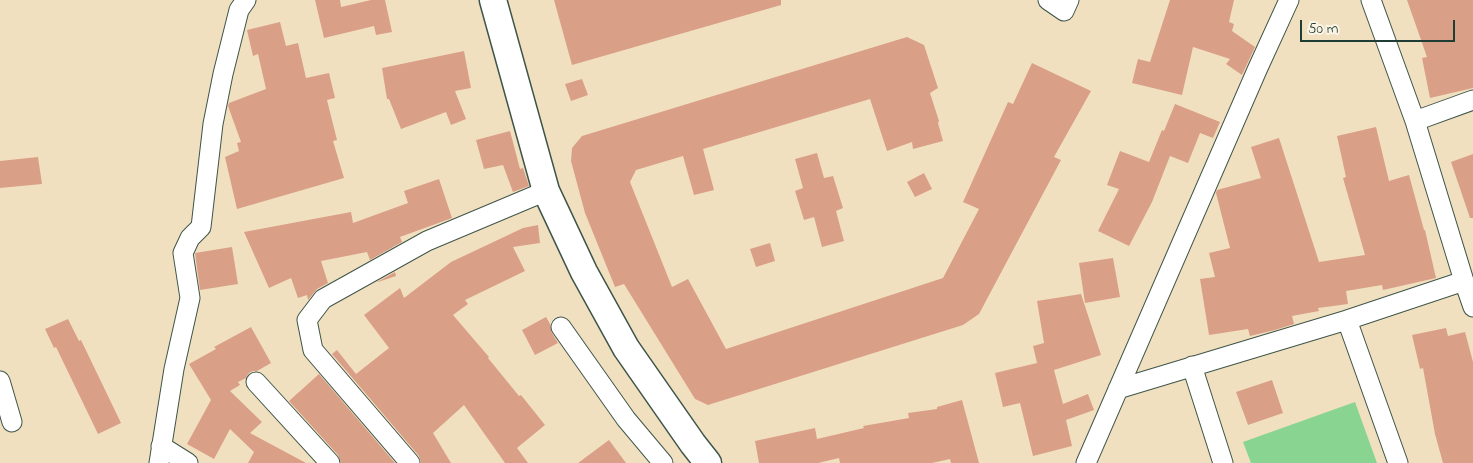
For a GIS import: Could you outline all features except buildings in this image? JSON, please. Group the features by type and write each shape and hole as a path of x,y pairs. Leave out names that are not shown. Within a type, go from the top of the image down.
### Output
{"main road":[{"path":"493,0 546,191 584,272 626,348 708,463"}],"street":[{"path":"188,463 160,454 174,369 190,298 184,253 190,238 201,227 213,124 239,10 246,0"},
{"path":"1048,0 1064,11 1069,0"},
{"path":"1086,463 1257,70 1290,0"},
{"path":"1371,0 1415,121 1473,307"},
{"path":"1415,121 1473,100"},
{"path":"410,463 313,350 307,320 323,299 426,241 546,191"},
{"path":"1118,389 1347,320 1464,281"},
{"path":"1347,320 1398,463"},
{"path":"561,327 626,419 663,463"},
{"path":"1192,366 1224,463"},
{"path":"0,381 12,422"},
{"path":"256,382 330,463"}],"green space":[{"path":"1355,402 1377,463 1251,463 1243,442"}]}
